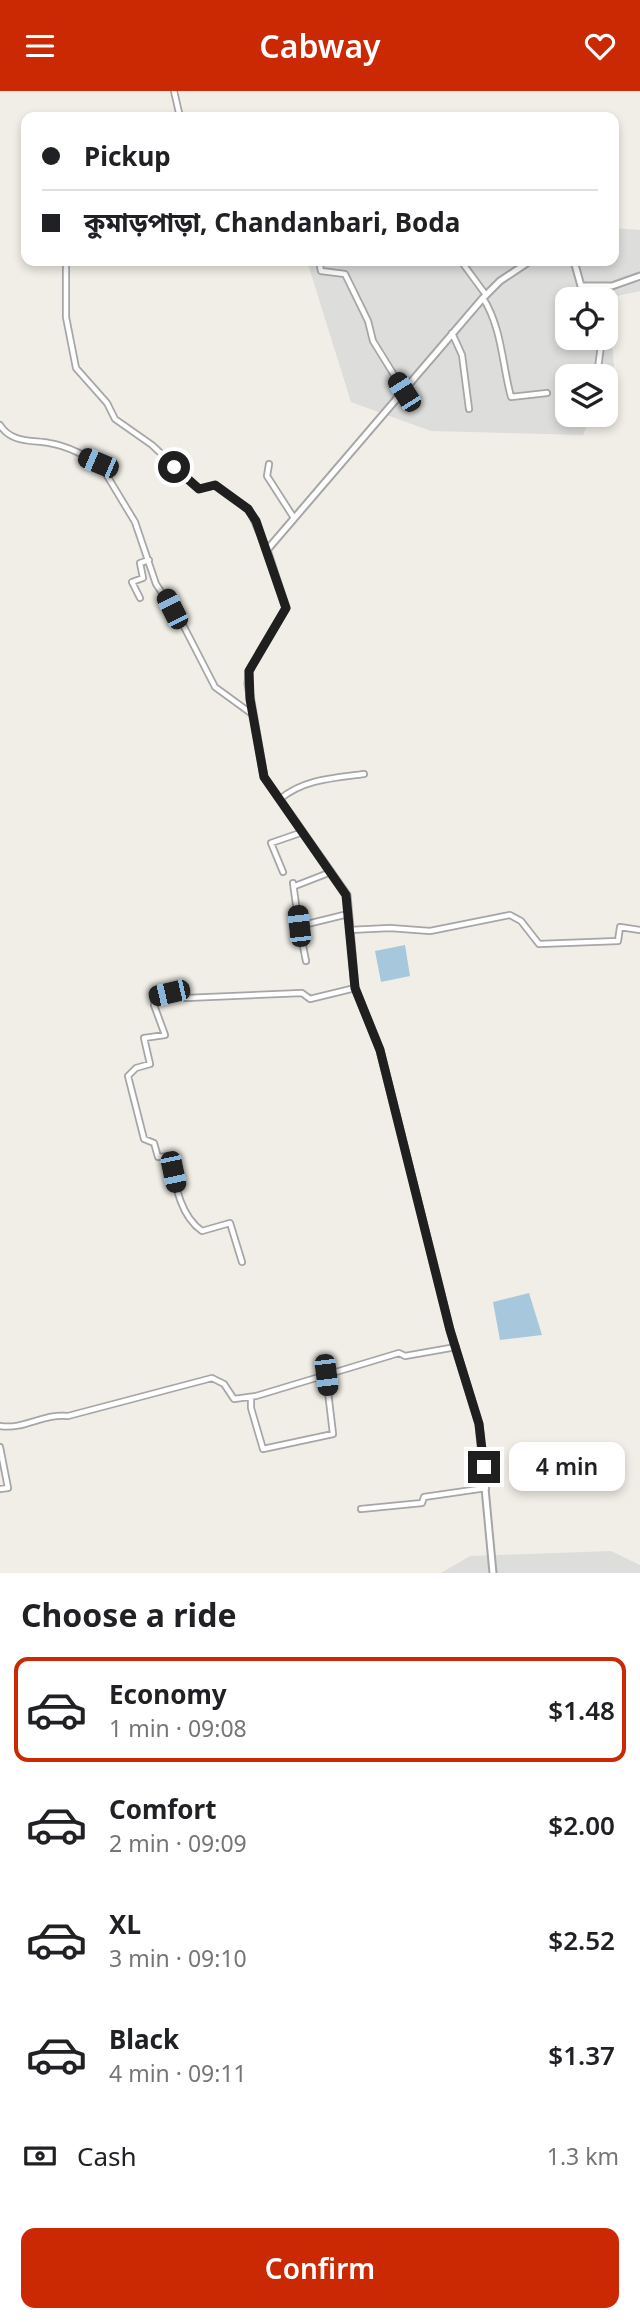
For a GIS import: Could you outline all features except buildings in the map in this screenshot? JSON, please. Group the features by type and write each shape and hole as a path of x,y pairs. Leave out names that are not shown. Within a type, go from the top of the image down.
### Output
{"street":[{"path":"174,91 179,112"},
{"path":"66,266 66,317 76,368 107,403 114,419 152,445 199,489 215,485 248,509 267,550 286,608 249,671 264,777 346,895 355,988 380,1050 456,1347 479,1424 493,1573"},
{"path":"320,266 321,271 345,274 368,321 377,350 404,392"},
{"path":"464,266 485,296 500,340 511,397 547,393"},
{"path":"267,550 485,296 524,266"},
{"path":"575,266 581,286 612,286 640,276"},
{"path":"452,333 462,355 469,409"},
{"path":"0,425 2,433 34,444 57,445 98,463 135,523 156,584 181,621 215,687 253,714"},
{"path":"270,464 267,476 294,519"},
{"path":"140,598 132,582 144,578 140,563 149,560"},
{"path":"279,799 314,781 364,774"},
{"path":"283,872 271,843 303,832"},
{"path":"306,961 293,884 331,872"},
{"path":"299,926 348,914"},
{"path":"349,930 390,928 430,931 510,915 521,921 539,944 604,944 618,941 620,927 640,930"},
{"path":"242,1262 230,1223 202,1231 190,1223 177,1188 170,1156 158,1157 154,1143 144,1139 128,1076 136,1068 150,1064 144,1038 165,1035 154,1006 155,996 183,990 186,998 302,993 310,999 355,988"},
{"path":"0,1426 13,1428 56,1415 68,1416 212,1378 224,1384 234,1399 251,1397 399,1353 405,1356 456,1347"},
{"path":"251,1397 251,1408 263,1449 333,1434 326,1375"},
{"path":"0,1447 8,1488 0,1489"},
{"path":"360,1509 422,1503 424,1497 486,1488"}],"shaded area":[{"path":"619,228 640,230 640,291 618,296 618,287 555,287 555,350 613,350 614,364 555,364 555,427 587,427 583,435 431,431 351,402 309,266 619,266"},
{"path":"611,1551 640,1565 640,1573 441,1573 470,1556"}],"water":[{"path":"405,945 410,976 381,982 375,951"},
{"path":"529,1293 542,1335 500,1340 493,1302"}],"route":[{"path":"174,467 189,477 199,489 215,485 248,509 256,521 286,608 249,671 250,699 264,777 340,882 346,895 355,988 380,1050 450,1330 479,1424 484,1467"}]}
